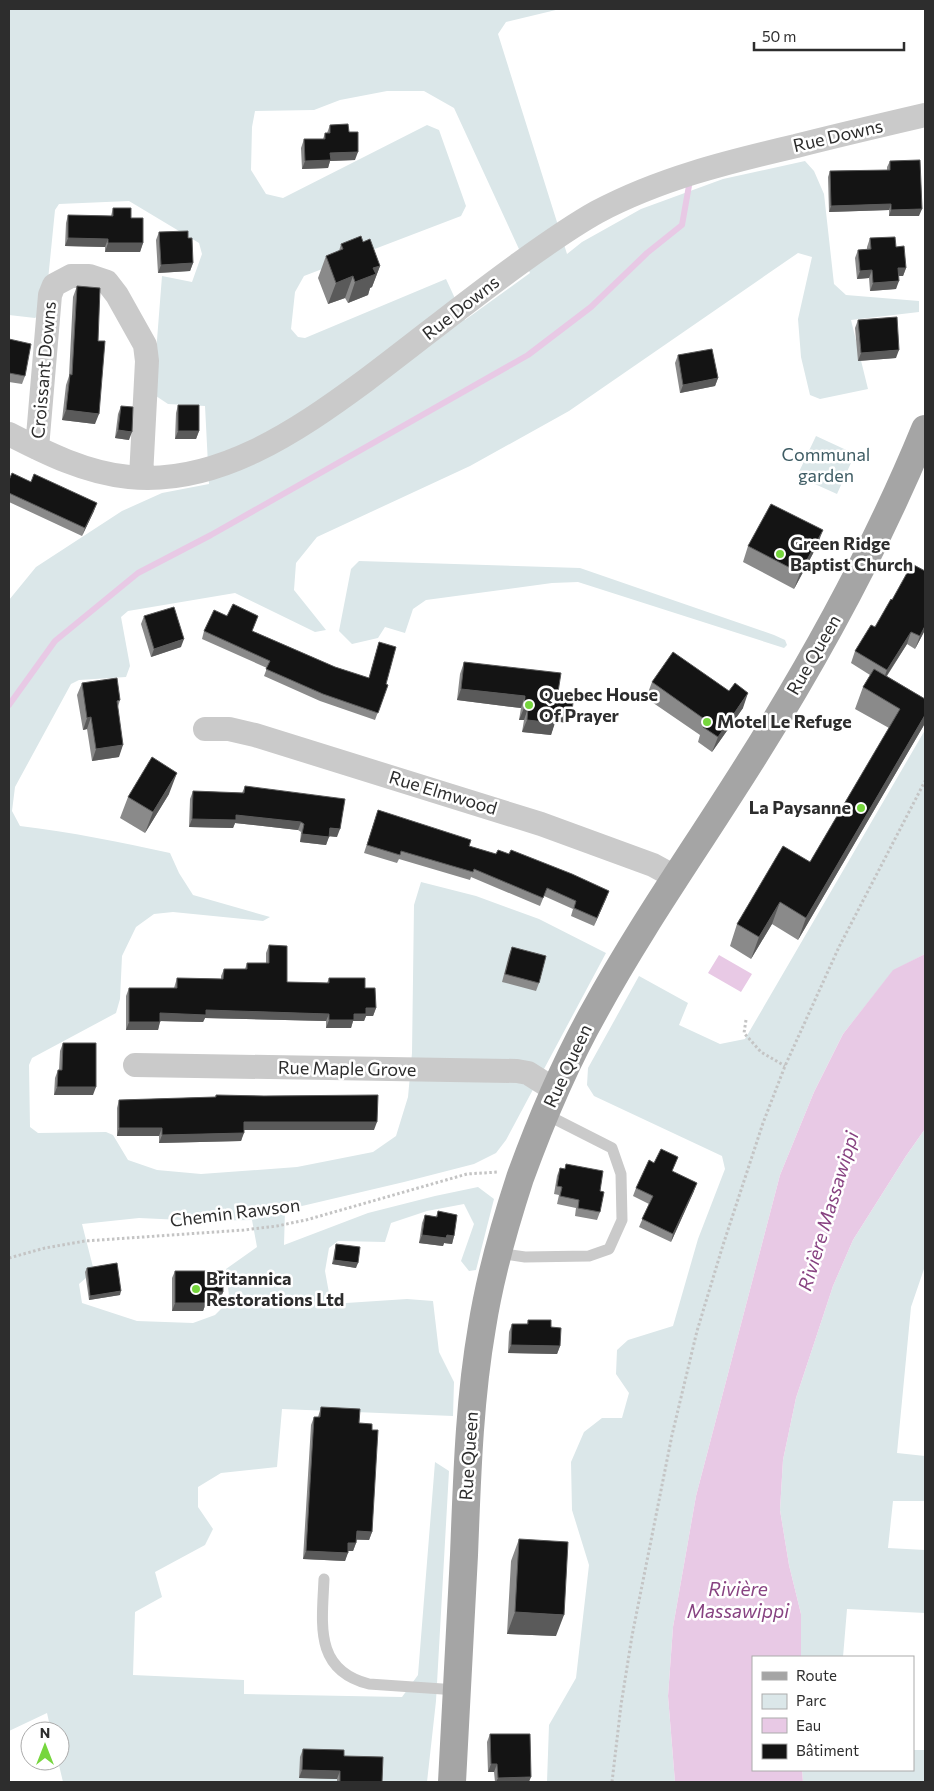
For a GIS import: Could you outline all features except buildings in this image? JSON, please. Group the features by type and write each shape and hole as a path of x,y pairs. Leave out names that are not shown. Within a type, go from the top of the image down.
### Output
{"main road":[{"name":"Rue Queen","path":"452,1782 473,1397 481,1329 503,1232 521,1176 550,1102 593,1013 675,878 732,791 824,639 874,543 925,429"}],"street":[{"name":"Rue Downs","path":"9,434 78,465 104,473 141,477 175,476 202,472 275,440 321,413 411,347 475,295 570,227 641,191 673,179 743,158 925,115"},
{"name":"Croissant Downs","path":"37,448 50,295 54,285 71,276 89,276 107,282 117,295 145,345 147,361 141,477"},
{"name":"Rue Elmwood","path":"205,729 229,729 255,735 542,824 653,865 675,878"},
{"name":"Rue Maple Grove","path":"135,1065 517,1071 528,1074 550,1102"}],"lane":[{"path":"498,1253 525,1257 589,1256 609,1249 622,1220 621,1174 612,1148 550,1102"},
{"path":"324,1579 323,1635 325,1647 339,1670 357,1681 369,1684 457,1690"}],"path":[{"path":"612,1782 621,1705 634,1627 672,1435 697,1331 748,1167 785,1066 839,947 925,781"},
{"path":"746,1020 744,1033 761,1052 785,1066"},
{"name":"Chemin Rawson","path":"9,1258 45,1248 85,1241 276,1226 306,1220 467,1174 500,1172 521,1176"}],"green space":[{"path":"9,9 560,9 506,22 498,34 567,254 582,242 641,209 723,179 805,161 814,171 824,194 834,284 846,295 919,301 919,312 851,320 868,389 820,399 810,395 801,357 798,319 812,257 798,253 569,411 470,466 317,537 296,563 294,590 326,630 315,632 235,593 128,611 121,617 130,666 126,677 79,680 71,684 15,787 12,811 20,826 58,831 170,853 179,873 193,895 270,917 263,921 173,912 154,914 136,927 122,956 120,999 116,1013 32,1058 29,1065 30,1127 38,1133 106,1132 113,1135 128,1160 157,1170 201,1174 297,1167 373,1152 396,1136 408,1097 412,1053 414,905 421,882 476,896 539,919 606,953 506,1140 496,1153 474,1164 285,1210 284,1245 368,1213 435,1196 478,1187 494,1199 476,1270 469,1271 461,1261 474,1224 464,1204 427,1211 391,1223 385,1242 338,1241 329,1248 325,1271 331,1304 407,1299 433,1301 439,1352 454,1382 453,1416 282,1409 277,1467 221,1473 198,1487 198,1507 213,1529 205,1545 155,1572 162,1597 135,1612 133,1675 244,1680 244,1694 402,1697 418,1675 435,1462 449,1471 436,1701 427,1782 63,1782 60,1771 70,1771 70,1721 49,1721 47,1713 30,1721 20,1721 20,1726 9,1731 9,600 36,567 122,511 162,493 209,484 205,406 168,404 156,396 157,340 162,276 192,282 202,254 199,243 129,201 59,204 55,210 45,310 35,318 9,315","holes":["387,91 424,91 454,108 530,273 465,320 446,279 305,338 298,337 291,329 295,292 304,276 461,216 466,206 439,130 427,125 283,198 266,194 251,170 252,127 255,111 314,110 340,100","139,1218 204,1221 252,1220 257,1247 226,1269 229,1296 223,1307 215,1315 193,1323 137,1321 82,1303 79,1284 94,1271 82,1224"]},
{"name":"Communal garden","path":"816,436 855,454 837,494 797,476"},
{"path":"359,561 580,568 774,635 785,640 787,645 784,648 578,582 552,583 426,600 413,609 405,633 385,627 378,638 352,644 339,631 351,569"},
{"path":"925,730 925,954 893,971 843,1034 814,1092 780,1175 696,1496 673,1627 668,1696 675,1782 547,1782 549,1725 576,1678 589,1565 572,1510 571,1462 584,1432 602,1418 622,1418 629,1393 616,1374 617,1350 628,1340 673,1326 698,1239 725,1169 722,1156 594,1096 587,1085 588,1068 639,976 688,1003 679,1025 720,1044 745,1039"},
{"path":"925,1129 925,1266 911,1307 897,1453 925,1456 925,1501 893,1501 888,1548 925,1550 925,1613 847,1609 843,1656 801,1656 801,1614 789,1565 780,1510 783,1460 796,1398 833,1286 853,1240"},
{"path":"914,1750 925,1750 925,1782 803,1782 802,1771 914,1771"}],"water":[{"name":"Rivière Massawippi","path":"925,954 925,1129 853,1240 833,1286 796,1398 783,1460 780,1510 789,1565 801,1614 801,1656 752,1656 752,1771 802,1771 803,1782 675,1782 668,1696 673,1627 696,1496 780,1175 814,1092 843,1034 893,970"},
{"path":"719,955 752,974 741,992 708,973"}],"waterway":[{"path":"9,705 55,641 138,573 211,535 528,355 591,307 647,253 682,225 690,180"}],"place":[{"name":"Green Ridge Baptist Church","path":"780,554"},
{"name":"Quebec House Of Prayer","path":"529,705"},
{"name":"Motel Le Refuge","path":"707,722"},
{"name":"La Paysanne","path":"861,808"},
{"name":"Britannica Restorations Ltd","path":"196,1289"}]}
